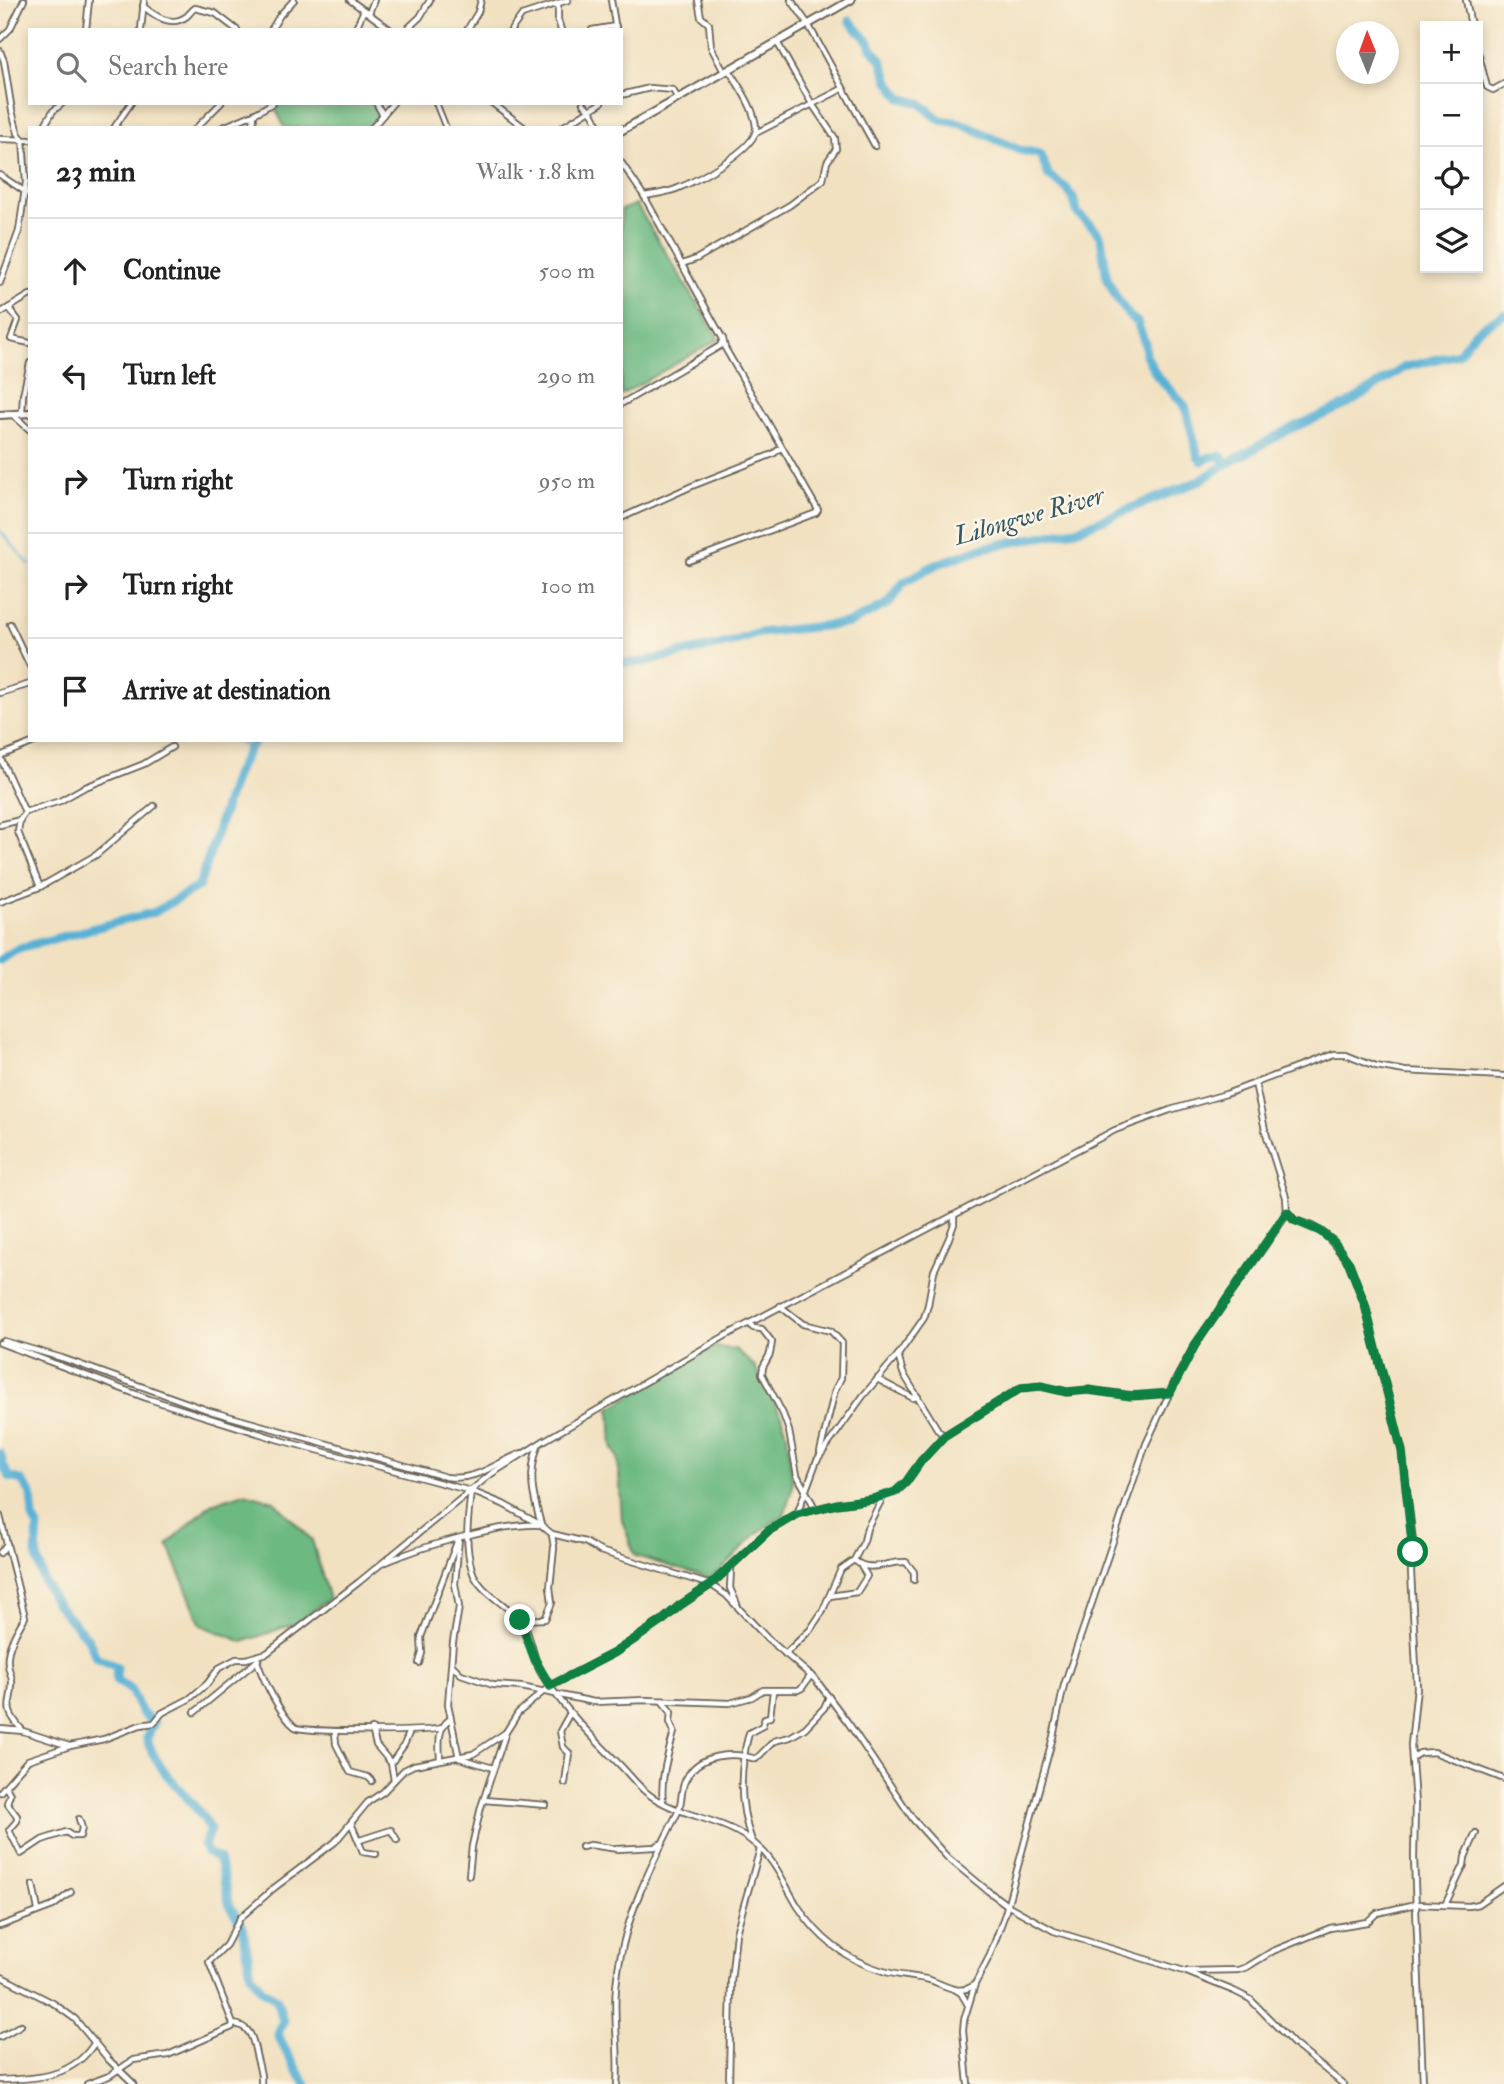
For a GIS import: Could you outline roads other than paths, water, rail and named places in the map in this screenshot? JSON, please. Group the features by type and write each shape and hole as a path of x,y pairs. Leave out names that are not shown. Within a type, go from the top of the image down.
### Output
{"main road":[{"path":"623,130 851,0"},
{"path":"0,415 26,413"}],"street":[{"path":"0,38 10,29 24,0"},
{"path":"86,28 89,0"},
{"path":"273,28 294,0"},
{"path":"349,0 388,28"},
{"path":"358,28 374,0"},
{"path":"408,28 430,0"},
{"path":"468,28 478,12 481,0"},
{"path":"512,28 522,15 568,0"},
{"path":"611,0 616,28"},
{"path":"698,0 701,17 709,24 711,47 752,113 755,133"},
{"path":"791,0 808,24 875,146"},
{"path":"1466,0 1470,21"},
{"path":"141,28 144,3"},
{"path":"144,3 155,17 164,21 184,17 195,8 215,13 234,28"},
{"path":"558,3 560,28"},
{"path":"681,264 790,205 823,180 827,162 836,149 836,143 777,42"},
{"path":"0,51 18,133 28,139"},
{"path":"1483,71 1487,87 1493,90 1504,84"},
{"path":"623,95 663,88 673,90 678,99"},
{"path":"644,196 675,190 720,166 743,149 755,133 842,89"},
{"path":"44,126 53,111 60,105"},
{"path":"115,126 130,105"},
{"path":"198,126 219,105"},
{"path":"226,126 270,105"},
{"path":"377,105 383,115"},
{"path":"374,126 391,105"},
{"path":"437,105 445,126"},
{"path":"495,105 522,126"},
{"path":"585,105 599,126"},
{"path":"564,126 598,105"},
{"path":"253,126 254,114"},
{"path":"0,139 28,139"},
{"path":"0,283 19,231 26,182 28,139"},
{"path":"623,165 644,196 781,448 817,505 816,513 689,561"},
{"path":"0,175 28,194"},
{"path":"23,191 28,188"},
{"path":"0,313 28,296"},
{"path":"9,308 18,320 11,339 28,343"},
{"path":"623,403 720,345 723,339"},
{"path":"26,413 22,399 28,372"},
{"path":"12,414 28,428"},
{"path":"623,517 774,454 781,448"},
{"path":"10,624 28,662"},
{"path":"0,692 28,685"},
{"path":"25,812 0,756 34,742"},
{"path":"40,887 22,845 18,828 25,812 145,764 172,747"},
{"path":"0,902 40,887 103,850 154,806"},
{"path":"0,825 20,820"},
{"path":"195,1712 491,1474 780,1306 1130,1124 1333,1054 1346,1054 1376,1066 1405,1071 1504,1076"},
{"path":"1255,1083 1265,1130 1286,1197 1287,1212 1294,1220 1312,1226 1326,1235 1349,1263 1365,1305 1397,1429 1413,1542 1411,1572 1417,1687 1412,1758 1423,2084"},
{"path":"968,2084 963,2031 968,2006 975,1984 990,1955 1007,1905 1053,1737 1064,1685 1146,1444 1195,1345 1287,1212"},
{"path":"817,1460 898,1354 927,1311 934,1271 949,1238 954,1216"},
{"path":"780,1306 803,1324 831,1331 842,1343 841,1378 835,1390 817,1460 797,1514"},
{"path":"750,1323 753,1328 762,1329 772,1342 762,1374 783,1414 797,1475 815,1508"},
{"path":"0,1341 62,1358 210,1411 446,1477 456,1479 478,1475 509,1457 531,1449"},
{"path":"0,1341 149,1399 280,1440 471,1491 503,1504 552,1534 585,1542 600,1551 710,1585 726,1595 767,1638 811,1675 849,1724 913,1819 947,1857 1007,1905 1063,1935 1184,1971 1250,2000 1294,2044 1343,2084"},
{"path":"898,1354 903,1373 944,1436"},
{"path":"877,1379 913,1398 918,1397"},
{"path":"469,1875 472,1846 484,1800 506,1732 518,1713 550,1686 614,1653 710,1585 768,1531 797,1514 815,1508 883,1497 895,1492 944,1436 1021,1388 1041,1386 1067,1392 1088,1390 1130,1396 1170,1393"},
{"path":"538,1445 531,1465 531,1479 541,1525"},
{"path":"471,1491 466,1536 472,1573 487,1591 520,1620 535,1660 570,1713 644,1790 679,1811 730,1827 753,1842 772,1859 809,1922 832,1946 856,1961 882,1971 929,1980 955,1990 961,1993 968,2006"},
{"path":"785,1654 810,1630 830,1596 841,1569 854,1560 883,1497"},
{"path":"0,1516 24,1617 16,1628 8,1655 12,1683 10,1717 23,1731"},
{"path":"380,1565 405,1554 466,1536 529,1524 541,1525"},
{"path":"520,1620 545,1619 550,1609 554,1560 552,1534"},
{"path":"419,1663 422,1653 421,1637 459,1538"},
{"path":"459,1538 456,1584 459,1607 449,1688 450,1719 459,1758"},
{"path":"0,1553 7,1543"},
{"path":"830,1596 857,1592 867,1576 866,1571 854,1560"},
{"path":"859,1565 875,1567 906,1562 914,1572 914,1580"},
{"path":"733,1565 729,1573 730,1588 738,1607"},
{"path":"0,1792 28,1760 154,1723 162,1713 200,1690 219,1668 236,1659 267,1653"},
{"path":"257,1661 265,1684 295,1727 335,1732 442,1728"},
{"path":"452,1665 461,1674 493,1685 555,1693 594,1702 737,1703 763,1690 798,1690 811,1675"},
{"path":"753,1842 743,1814 742,1756 749,1733 762,1727 765,1718 770,1717 773,1691"},
{"path":"617,2084 615,2013 621,1946 631,1913 660,1844 679,1811 684,1781 701,1760 718,1756 756,1759 774,1741 790,1737 805,1728 824,1708 829,1697"},
{"path":"661,1701 671,1712 670,1722 674,1732 663,1777 663,1802"},
{"path":"565,1783 569,1753 563,1747 561,1731 570,1713"},
{"path":"440,1759 439,1740 442,1728 450,1719"},
{"path":"0,1729 23,1731 69,1746"},
{"path":"372,1730 376,1745 391,1763 394,1780"},
{"path":"391,1763 410,1731"},
{"path":"335,1732 336,1744 350,1772 368,1777 372,1781"},
{"path":"261,2084 262,2075 253,2037 247,2030 233,2024 209,1962 226,1945 240,1918 334,1842 368,1802 394,1780 414,1765 473,1754 506,1732"},
{"path":"1412,1758 1420,1753 1434,1752 1504,1779"},
{"path":"459,1758 494,1768"},
{"path":"6,1787 10,1794 7,1803 17,1816 17,1821 9,1830 21,1854 42,1840 66,1832 72,1836 80,1836 82,1828 79,1819"},
{"path":"484,1800 547,1805"},
{"path":"351,1823 363,1852 376,1854"},
{"path":"360,1840 391,1830 397,1840"},
{"path":"1445,1905 1464,1866 1476,1832"},
{"path":"582,1847 590,1845 618,1849 655,1847 660,1844"},
{"path":"729,2084 731,1982 736,1933 760,1849"},
{"path":"33,1885 38,1910"},
{"path":"1184,1971 1238,1970 1273,1951 1330,1928 1367,1922 1377,1913 1416,1903 1469,1906 1478,1904 1504,1886"},
{"path":"0,1926 53,1906 71,1892"},
{"path":"0,1976 75,2019 134,2084"},
{"path":"955,1990 970,1988 975,1984"},
{"path":"87,2084 120,2071 133,2060 168,2055 232,2027 233,2024"},
{"path":"0,2037 21,2025"},
{"path":"0,2080 32,2079 62,2072 77,2065 95,2042"}],"waterway":[{"path":"850,21 881,59 889,81 901,98 920,103 940,120 961,123 1019,150 1040,154 1049,176 1066,188 1073,198 1078,214 1101,238 1107,278 1116,297 1130,317 1137,322 1145,343 1146,355 1157,376 1185,406 1198,456 1202,461 1220,456 1228,463"},
{"name":"Lilongwe River","path":"623,663 642,662 729,643 759,633 850,623 889,603 903,583 935,565 982,548 1076,530 1197,482 1292,428 1348,404 1405,367 1458,354 1476,331 1504,314"},
{"path":"0,531 28,563"},
{"path":"238,742 249,748"},
{"name":"Lilongwe River","path":"0,960 19,948 155,912 199,886 235,776 254,742"},
{"path":"0,1453 10,1477 21,1480 31,1494 33,1518 38,1527 36,1553 43,1580 56,1603 88,1639 96,1657 117,1667 116,1680 131,1690 141,1712 154,1723 147,1738 159,1764 210,1829 204,1845 207,1853 219,1859 230,1907 243,1926 251,1974 261,1989 277,1999 283,2021 278,2034 306,2084"}]}
